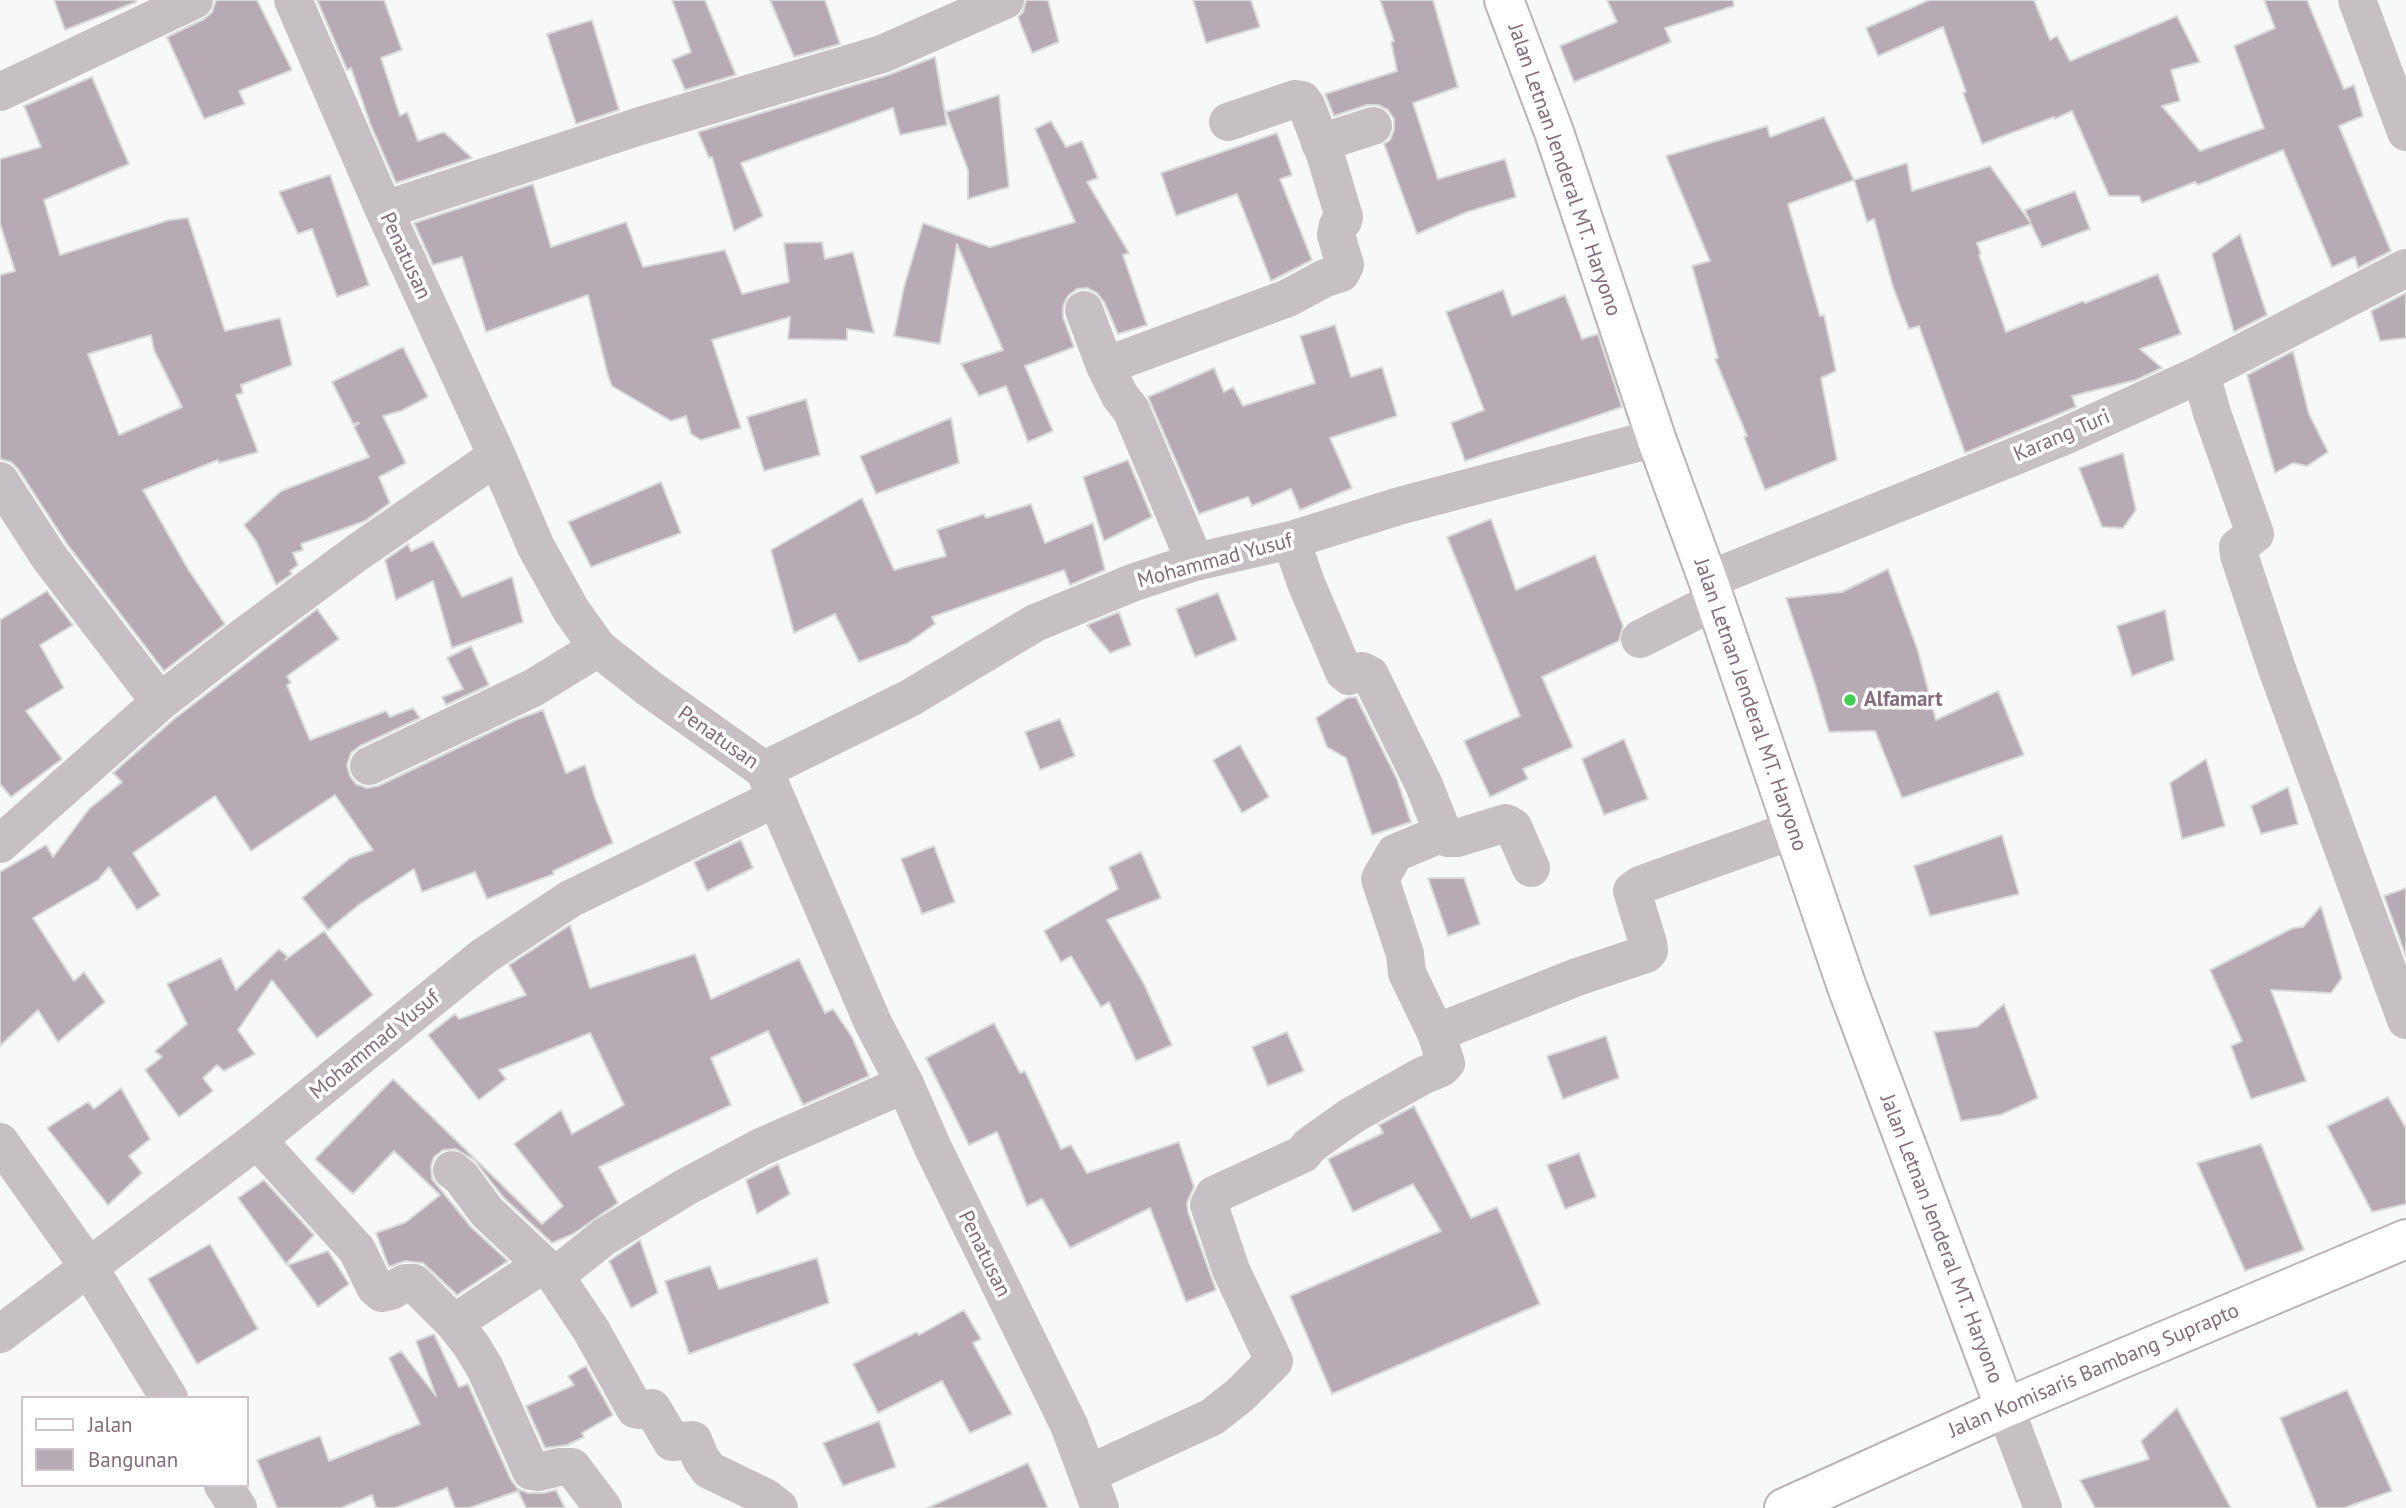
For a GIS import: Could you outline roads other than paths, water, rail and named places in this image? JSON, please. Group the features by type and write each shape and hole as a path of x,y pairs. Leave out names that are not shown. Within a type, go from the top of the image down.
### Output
{"main road":[{"name":"Jalan Letnan Jenderal MT. Haryono","path":"1504,0 1554,132 1656,438 1712,591 1847,988 2005,1408"},
{"name":"Jalan Komisaris Bambang Suprapto","path":"1784,1508 2005,1408 2406,1239"}],"street":[{"path":"0,92 194,0"},
{"name":"Penatusan","path":"293,0 384,210 498,456 536,547 571,610 598,648 770,784 873,1023 1069,1425 1094,1491"},
{"path":"384,210 640,126 882,54 1004,0"},
{"path":"2357,0 2406,132"},
{"path":"1105,366 1288,298 1340,273 1345,265 1336,235 1338,225 1344,217 1320,143 1302,100 1295,99 1264,108 1228,122"},
{"path":"1320,143 1373,126"},
{"name":"Karang Turi","path":"1640,639 1712,591 2201,374 2406,268"},
{"path":"1084,310 1105,366 1115,388 1131,410 1195,562"},
{"path":"2201,374 2255,534 2238,547 2239,555 2282,681 2406,1020"},
{"name":"Mohammad Yusuf","path":"0,1334 257,1140 495,949 570,899 770,784 1035,622 1132,583 1195,562 1291,540 1399,506 1656,438"},
{"path":"0,844 160,702 247,634 358,552 498,456"},
{"path":"0,481 49,557 160,702"},
{"path":"1291,540 1306,583 1344,672 1349,676 1362,671 1370,675 1424,785 1443,833 1448,838 1457,838 1506,823 1513,827 1531,868"},
{"path":"369,766 533,688 598,648"},
{"path":"1436,1033 1577,977 1646,954 1649,950 1648,943 1632,891 1640,885 1793,830"},
{"path":"1094,1491 1232,1402 1273,1364 1274,1357 1231,1270 1209,1205 1214,1195 1303,1154 1309,1146 1351,1116 1441,1068 1447,1059 1407,973 1405,954 1380,879 1395,853 1443,833"},
{"path":"454,1323 549,1270 684,1188 761,1147 905,1084"},
{"path":"257,1140 358,1250 378,1290 386,1293 405,1283 414,1283 454,1323 485,1368 531,1471 538,1472 559,1466 572,1467 603,1508"},
{"path":"0,1142 88,1266 168,1396"},
{"path":"452,1170 467,1184 487,1212 549,1270 591,1330 635,1409 652,1408 669,1440 693,1440 709,1470 765,1497 779,1508"},
{"path":"2005,1408 2043,1508"},
{"path":"224,1487 238,1508"}],"place":[{"name":"Alfamart","path":"1850,700"}]}
